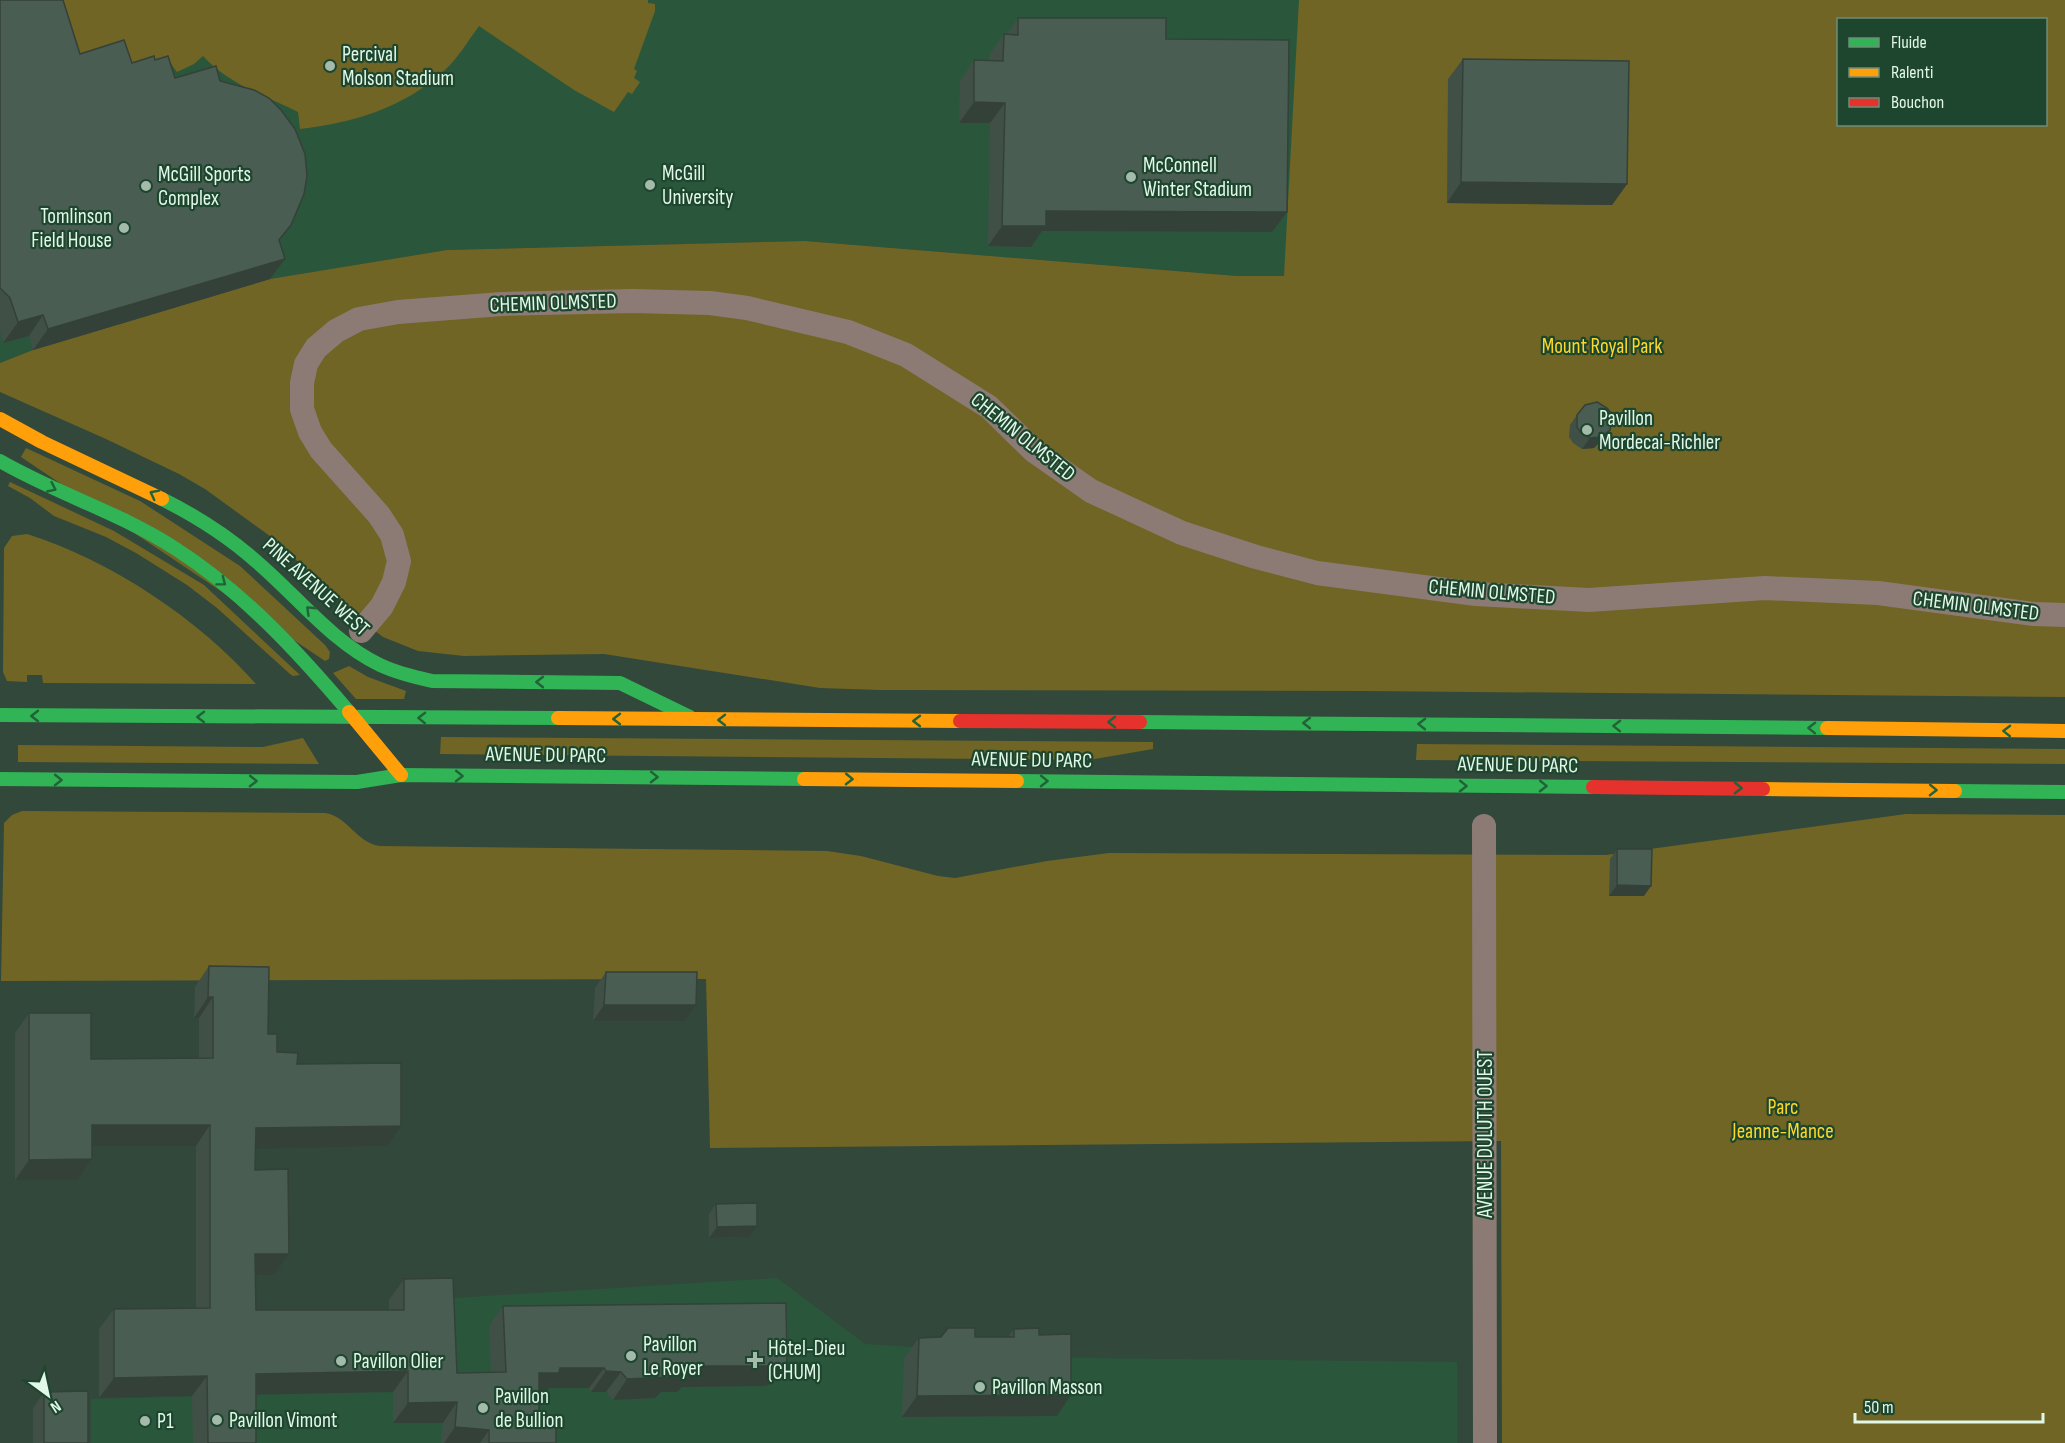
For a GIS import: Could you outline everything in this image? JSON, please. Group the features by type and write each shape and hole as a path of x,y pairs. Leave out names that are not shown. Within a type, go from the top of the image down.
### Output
{"main road":[{"name":"PINE AVENUE WEST","path":"0,419 47,445 160,497 212,528 254,559 347,646 383,667 432,681 620,683 697,720"},
{"path":"0,461 139,528 176,549 210,573 269,623 301,656 401,775"},
{"name":"AVENUE DU PARC","path":"0,716 1393,723 2065,731"},
{"name":"AVENUE DU PARC","path":"0,779 357,782 401,775 2065,792"}],"street":[{"name":"CHEMIN OLMSTED","path":"361,631 375,616 388,594 398,571 399,561 392,535 379,515 321,450 310,432 302,410 302,383 306,364 316,348 336,331 359,319 398,312 502,304 632,301 710,303 747,308 848,332 906,354 989,407 1034,451 1091,491 1182,533 1256,557 1317,573 1476,594 1589,600 1765,588 1878,593 2034,614 2065,615"},
{"name":"AVENUE DULUTH OUEST","path":"1484,826 1485,1443"}],"shaded area":[{"name":"McGill University","path":"0,0 1303,0 1289,280 805,241 447,250 270,279 33,350 0,363"},
{"name":"Hôtel-Dieu (CHUM)","path":"777,1278 865,1344 1078,1358 1457,1362 1457,1443 91,1443 91,1399 241,1395 390,1330 439,1299"}],"green space":[{"name":"Percival Molson Stadium","path":"50,0 648,0 648,3 655,4 655,11 634,69 637,71 634,78 640,82 632,94 628,92 614,112 574,90 479,26 450,65 429,83 395,104 339,123 300,129 298,112 236,82 203,56 194,64 177,72 168,60 117,94 70,46"},
{"name":"Mount Royal Park","path":"1299,0 2065,0 2065,697 1365,691 880,690 820,688 604,654 464,656 418,651 383,637 367,625 274,539 205,489 106,439 0,392 0,363 33,350 270,279 447,250 805,241 1237,276 1284,276"},
{"path":"26,448 140,501 240,566 325,645 330,652 329,659 325,661 21,457"},
{"path":"10,482 114,531 204,585 300,675 290,674 217,608 187,585 106,537 54,516 30,498 8,486"},
{"path":"27,534 90,559 151,594 208,637 256,684 43,683 42,675 27,675 27,682 7,681 3,672 4,548 12,536"},
{"path":"349,666 368,677 406,691 404,699 356,699 333,673"},
{"path":"441,737 1153,742 1153,749 1089,760 440,754"},
{"path":"303,738 319,764 18,762 18,745 263,747"},
{"path":"1417,744 2065,749 2065,764 1416,760"},
{"name":"Parc Jeanne-Mance","path":"22,811 325,813 340,819 365,840 380,846 827,851 861,856 938,876 955,878 1047,861 1109,853 1606,855 1906,814 2065,815 2065,1443 1502,1443 1501,1141 710,1148 706,979 1,981 4,823 12,815"}],"building":[{"name":"McGill Sports Complex","path":"0,0 63,0 80,54 124,40 132,63 154,56 155,60 168,56 175,78 216,66 220,81 254,90 269,98 295,129 305,154 307,176 304,194 291,225 279,240 285,259 48,329 43,315 18,322 10,298 0,288"},
{"name":"McConnell Winter Stadium","path":"1018,18 1166,18 1166,39 1289,40 1287,212 1046,211 1046,226 1002,226 1005,103 974,102 974,60 1003,61 1004,34 1018,35"},
{"path":"1463,59 1629,61 1627,184 1461,182"},
{"path":"1597,402 1611,413 1610,430 1601,437 1590,438 1580,432 1577,427 1577,415 1585,405"},
{"path":"1617,849 1652,849 1651,886 1617,885"},
{"path":"209,966 269,967 268,1034 277,1034 277,1052 298,1053 297,1064 401,1063 401,1126 256,1128 255,1170 288,1169 289,1254 255,1254 256,1310 404,1310 404,1279 453,1278 457,1373 506,1372 503,1306 786,1303 787,1362 780,1366 697,1366 692,1371 675,1372 669,1377 627,1379 621,1372 606,1371 604,1368 560,1368 559,1373 539,1373 539,1426 556,1426 556,1443 489,1443 489,1430 455,1427 457,1402 408,1403 408,1371 256,1374 256,1443 208,1443 207,1376 114,1378 114,1309 210,1308 210,1125 92,1125 92,1159 29,1160 29,1013 91,1013 91,1059 213,1058 213,997 208,997"},
{"path":"606,972 697,972 696,1005 604,1005"},
{"path":"757,1203 757,1226 717,1227 716,1204"},
{"name":"Pavillon Masson","path":"948,1328 975,1328 975,1337 1014,1337 1014,1329 1039,1328 1039,1335 1071,1334 1071,1395 917,1396 919,1338 941,1337"},
{"path":"88,1391 88,1443 44,1443 44,1392"}],"traffic: fast":[{"path":"0,461 155,536 201,566 269,624 349,712"},
{"path":"162,499 200,520 235,544 346,644 386,668 432,681 620,683 690,717"},
{"path":"0,715 558,718"},
{"path":"1140,722 1827,728"},
{"path":"0,779 357,782 401,775 804,779"},
{"path":"1017,781 1593,787"},
{"path":"1955,791 2065,792"}],"traffic: slow":[{"path":"0,419 42,442 162,499"},
{"path":"349,712 401,775"},
{"path":"558,718 960,721"},
{"path":"1827,728 2065,731"},
{"path":"804,779 1017,781"},
{"path":"1763,789 1955,791"}],"traffic: jam":[{"path":"960,721 1140,722"},
{"path":"1593,787 1763,789"}],"place":[{"name":"Percival Molson Stadium","path":"330,66"},
{"name":"McConnell Winter Stadium","path":"1131,177"},
{"name":"McGill University","path":"650,185"},
{"name":"McGill Sports Complex","path":"146,186"},
{"name":"Tomlinson Field House","path":"124,228"},
{"name":"Pavillon Mordecai-Richler","path":"1587,430"},
{"name":"Pavillon Le Royer","path":"631,1356"},
{"name":"Hôtel-Dieu (CHUM)","path":"755,1360"},
{"name":"Pavillon Olier","path":"341,1361"},
{"name":"Pavillon Masson","path":"980,1387"},
{"name":"Pavillon de Bullion","path":"483,1408"},
{"name":"Pavillon Vimont","path":"217,1420"},
{"name":"P1","path":"145,1421"}]}
